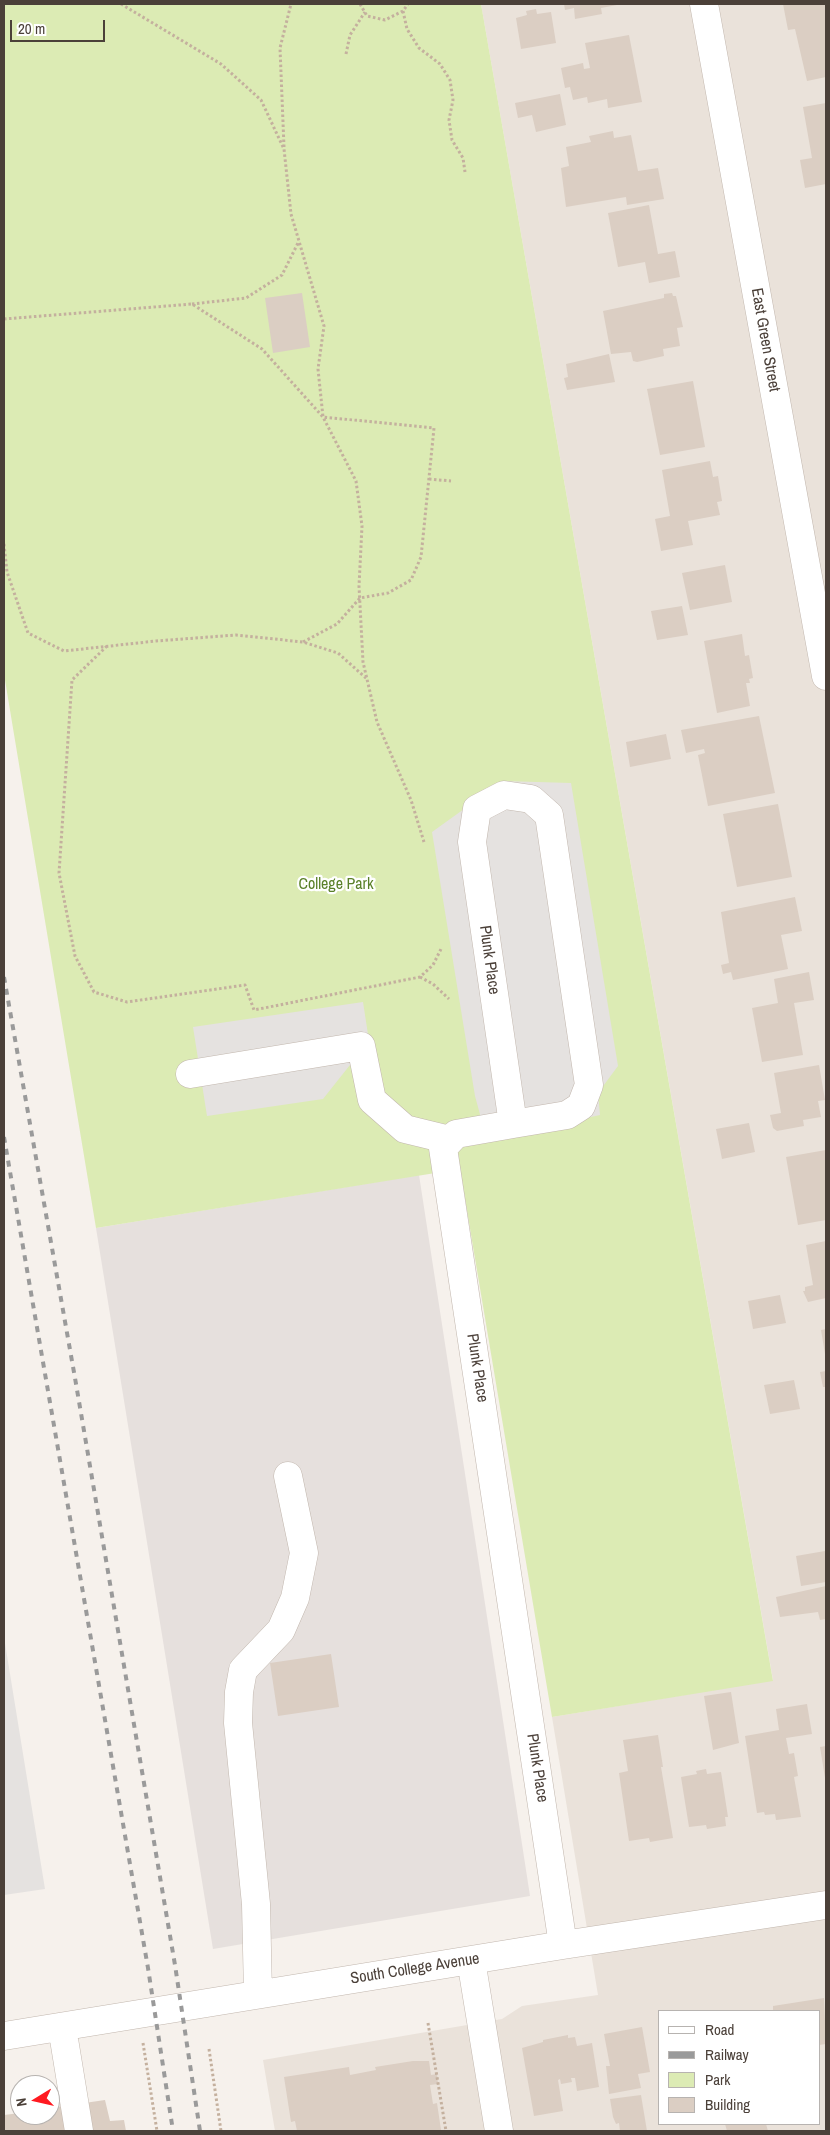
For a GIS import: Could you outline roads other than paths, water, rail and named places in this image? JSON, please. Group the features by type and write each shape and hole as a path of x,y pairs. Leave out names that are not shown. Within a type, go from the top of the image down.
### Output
{"street":[{"name":"East Green Street","path":"704,4 826,676"},
{"name":"Plunk Place","path":"504,795 531,798 549,815 589,1084 581,1106 567,1115 513,1124 472,842 477,809 504,795"},
{"path":"190,1074 361,1046 372,1100 405,1129 450,1140 456,1134 513,1124"},
{"name":"Plunk Place","path":"450,1140 443,1148 563,1945"},
{"path":"258,1994 256,1904 238,1723 239,1692 243,1670 281,1630 295,1598 304,1553 288,1476"},
{"name":"South College Avenue","path":"4,2036 563,1945 826,1905"},
{"path":"471,1960 499,2131"},
{"path":"62,2027 79,2131"}],"railway":[{"path":"4,977 75,1378 175,1965 200,2131"},
{"path":"4,1137 148,1968 173,2131"}],"park label":[{"name":"College Park","path":"336,885"}]}
